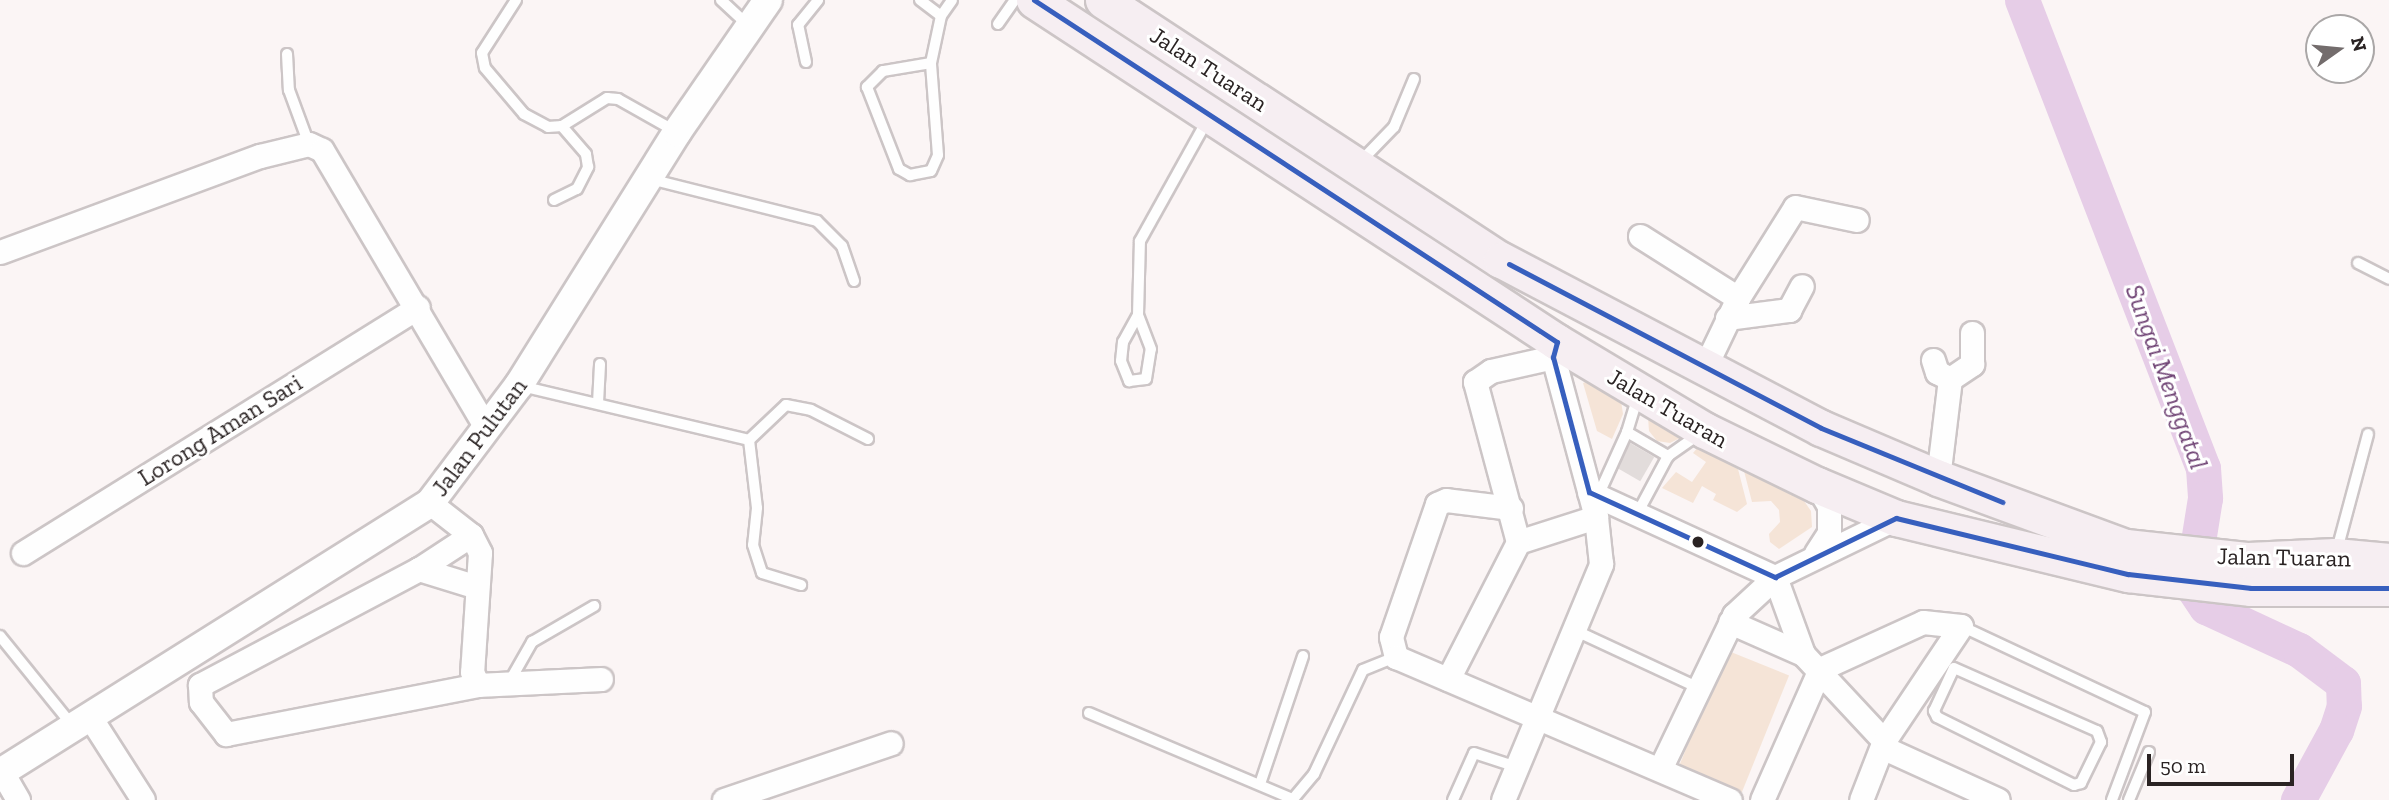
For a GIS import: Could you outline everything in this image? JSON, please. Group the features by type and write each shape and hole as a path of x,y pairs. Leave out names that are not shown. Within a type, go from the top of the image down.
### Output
{"main road":[{"name":"Jalan Tuaran","path":"1034,0 1418,253 1555,350 1704,430 1817,485 1896,518 2127,561 2389,588"},
{"name":"Jalan Tuaran","path":"1106,1 1501,260 1704,369 1938,478 2127,561"},
{"path":"1106,1 1115,26 1448,244 1451,253 1441,261 1418,253"},
{"path":"1501,260 1518,290 1770,443 1817,485"},
{"name":"Jalan Tuaran","path":"2249,574 2335,556 2389,561"}],"street":[{"name":"Jalan Pulutan","path":"1,772 430,503 519,385 677,132 758,10"},
{"path":"0,252 260,156 309,144 322,150 418,307 486,427"},
{"path":"1704,369 1732,308 1795,207 1857,220"},
{"path":"1640,236 1732,308 1770,317 1789,310 1802,286"},
{"name":"Lorong Aman Sari","path":"23,553 418,307"},
{"path":"1938,478 1950,379 1972,364 1972,334"},
{"path":"1503,800 1601,564 1594,502 1555,350 1491,371 1475,382 1518,542"},
{"path":"1933,360 1937,372 1950,379"},
{"path":"1816,553 1829,533 1829,506 1817,485"},
{"path":"1511,508 1446,500 1437,504 1391,636 1396,657 1660,769 1706,795 1730,800"},
{"path":"1448,679 1518,542 1594,502 1637,514 1775,576 1812,661 1884,745 1998,800"},
{"path":"430,503 471,535 480,553 472,672 478,685"},
{"path":"1660,769 1730,622 1775,576 1816,553 1839,547 1896,518"},
{"path":"471,535 419,569 206,678 200,685 201,702 226,734 511,679 601,679"},
{"path":"419,569 477,587"},
{"path":"1730,622 1812,661 1923,622 1961,626 1935,685 1884,745 1861,800"},
{"path":"1762,800 1812,661"},
{"path":"82,722 143,800"},
{"path":"724,800 891,743"},
{"path":"1,772 18,800"}],"lane":[{"path":"516,0 482,53 485,68 524,114 548,127 562,126 607,98 654,115 677,132"},
{"path":"721,0 758,10"},
{"path":"806,62 798,25 818,0"},
{"path":"920,0 941,16"},
{"path":"931,63 883,71 867,87 899,169 910,175 931,171 938,155 931,63 941,16 952,0"},
{"path":"998,24 1015,0"},
{"path":"287,54 289,90 309,144"},
{"path":"1357,166 1394,127 1414,79"},
{"path":"1138,315 1151,349 1149,368 1146,379 1129,381 1123,375 1122,351 1138,315 1140,241 1210,116"},
{"path":"554,200 577,189 589,167 586,155 562,126"},
{"path":"650,179 817,221 842,246 854,281"},
{"path":"2358,263 2389,279"},
{"path":"598,403 600,364"},
{"path":"519,385 749,440"},
{"path":"1594,502 1627,432 1639,393"},
{"path":"749,440 786,405 811,410 868,439"},
{"path":"1637,514 1668,456 1704,430"},
{"path":"1627,432 1668,456"},
{"path":"2335,556 2368,434"},
{"path":"749,440 757,508 753,545 762,573 801,585"},
{"path":"511,679 532,642 594,606"},
{"path":"1961,626 2145,712 2112,800"},
{"path":"1574,630 1697,687"},
{"path":"0,636 82,722"},
{"path":"1260,784 1303,656"},
{"path":"1089,713 1293,800 1314,774 1363,670 1396,657"},
{"path":"1958,667 2100,734 2101,742 2081,783 2074,785 1937,717 1935,685 1958,667"},
{"path":"2129,800 2149,752"},
{"path":"1453,800 1474,753 1517,767"}],"shaded area":[{"path":"1589,381 1621,401 1623,414 1612,439 1597,431 1583,383"},
{"path":"1648,417 1682,437 1670,443 1657,441 1649,431"},
{"path":"1698,447 1738,469 1747,504 1737,512 1713,500 1716,494 1702,486 1693,503 1662,488 1676,472 1692,482 1706,462 1693,453"},
{"path":"1744,471 1802,498 1811,511 1812,527 1779,549 1770,542 1769,534 1780,522 1779,510 1771,501 1752,502"},
{"path":"1726,650 1789,675 1742,792 1679,767"}],"building":[{"path":"1630,443 1654,457 1640,481 1616,467"}],"waterway":[{"name":"Sungai Menggatal","path":"2022,0 2203,468 2205,498 2191,585 2206,607 2299,650 2343,683 2344,706 2336,730 2298,800"}],"transit line":[{"path":"1034,0 1557,342 1553,357 1589,492 1775,577 1896,518 2128,574 2251,588 2389,588"},
{"path":"1509,264 1821,428 2002,502"}]}
